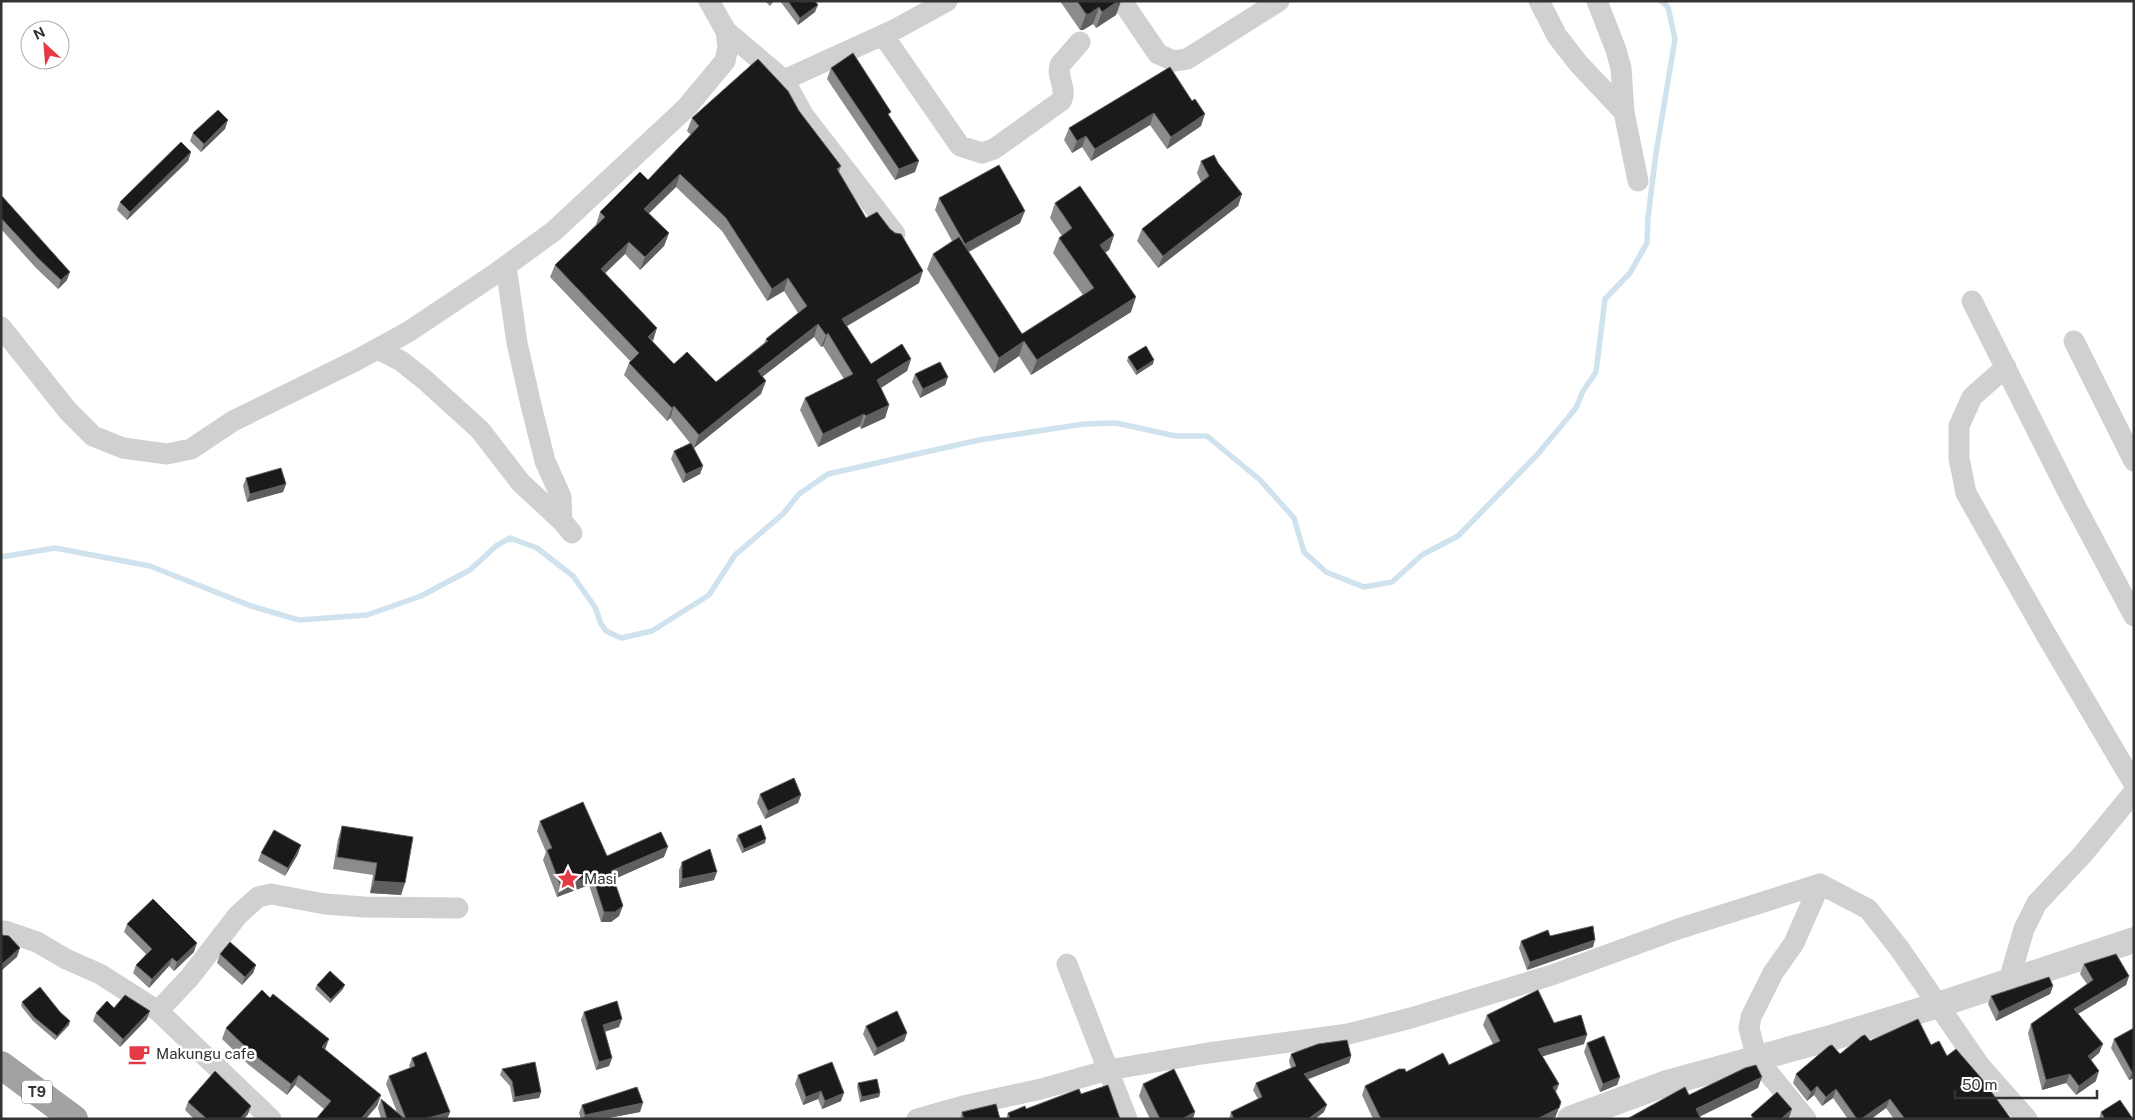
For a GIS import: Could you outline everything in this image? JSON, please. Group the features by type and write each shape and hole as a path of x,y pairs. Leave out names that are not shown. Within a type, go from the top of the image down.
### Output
{"highway":[{"name":"T9","path":"1,1065 74,1119"}],"street":[{"path":"709,1 726,31 784,80 804,116 895,234"},
{"path":"784,80 883,35 947,1"},
{"path":"1122,1 1158,54 1174,61 1187,59 1279,1"},
{"path":"1538,1 1558,36 1578,63 1624,112"},
{"path":"1597,1 1616,50 1620,68 1624,112 1638,180"},
{"path":"1,327 68,411 93,436 123,448 167,454 191,449 233,421 378,349 408,332 554,231 686,108 724,61 728,47 726,31"},
{"path":"883,35 960,146 982,152 994,149 1061,101 1064,94 1058,69 1080,42"},
{"path":"378,349 401,361 469,419 480,430 521,483 567,527 561,497 545,461 517,343 506,266"},
{"path":"1972,302 2068,492 2134,616"},
{"path":"2074,341 2134,461"},
{"path":"2006,367 1972,397 1959,426 1959,458 1966,493 2044,633 2134,784"},
{"path":"2009,980 2024,929 2037,903 2083,854 2134,792"},
{"path":"1806,1119 1757,1059 1749,1028 1751,1017 1773,973 1794,943 1820,884"},
{"path":"917,1119 963,1106 1041,1089 1108,1070 1208,1053 1348,1034 1411,1018 1552,974 1678,929 1820,884 1868,909 1899,948 1980,1066 2027,1119"},
{"path":"158,1011 190,977 238,915 258,896 271,894 326,904 364,907 458,908"},
{"path":"1,931 37,942 66,959 100,974 158,1011 271,1119"},
{"path":"1575,1118 1667,1084 1938,1006 2009,980 2134,940"},
{"path":"1067,964 1127,1119"}],"building":[{"path":"788,1 815,1 818,5 800,18"},
{"path":"1077,1 1118,1 1102,12 1099,7 1086,14"},
{"path":"853,53 891,112 888,114 919,161 899,169 831,68"},
{"path":"758,59 788,91 799,111 841,166 837,169 866,218 877,212 890,229 895,233 901,234 923,271 842,319 871,364 902,344 911,359 877,380 889,405 866,416 864,414 823,434 805,398 853,374 828,333 826,335 818,324 758,371 766,381 699,435 674,406 672,408 629,363 639,353 555,265 605,217 600,212 640,172 648,180 699,126 692,118","holes":["680,174 726,218 772,289 788,278 807,306 766,339 768,341 716,382 687,352 674,364 648,337 657,328 601,269 629,242 645,257 669,233 644,209"]},
{"path":"1170,67 1192,101 1195,99 1205,114 1171,137 1154,113 1095,149 1086,136 1077,141 1069,128"},
{"path":"218,110 228,120 204,144 193,133"},
{"path":"181,142 191,152 130,212 120,202"},
{"path":"1214,155 1242,194 1163,256 1142,229 1209,176 1201,161"},
{"path":"999,165 1025,211 965,244 939,198"},
{"path":"1080,186 1114,235 1100,245 1136,297 1037,360 1024,341 999,358 933,254 959,237 1022,334 1094,288 1059,238 1072,228 1055,203"},
{"path":"1,195 70,272 61,280 1,218"},
{"path":"1146,346 1154,360 1137,371 1128,357"},
{"path":"940,362 948,377 923,389 915,374"},
{"path":"691,443 703,466 686,474 674,451"},
{"path":"281,468 286,484 250,494 246,478"},
{"path":"794,778 801,795 768,811 760,794"},
{"path":"583,802 607,856 661,832 668,847 611,871 623,906 615,912 604,912 592,875 561,887 547,850 552,848 540,821"},
{"path":"761,825 766,839 744,849 738,835"},
{"path":"342,826 413,837 405,883 374,881 377,863 337,857"},
{"path":"274,830 301,845 288,868 261,853"},
{"path":"710,849 717,872 682,879 682,862"},
{"path":"153,899 197,943 177,962 172,958 152,979 136,965 152,949 127,924"},
{"path":"1593,926 1595,940 1530,962 1521,941 1548,930 1550,936"},
{"path":"1,936 9,936 20,948 1,965"},
{"path":"230,942 256,965 245,977 220,954"},
{"path":"2116,954 2129,976 2074,1009 2103,1044 2088,1056 2099,1071 2079,1086 2070,1074 2046,1080 2031,1024 2093,980 2084,964"},
{"path":"330,971 345,985 331,999 317,985"},
{"path":"2049,977 2053,986 1999,1012 1991,996"},
{"path":"40,987 60,1012 70,1021 57,1036 34,1017 22,1002"},
{"path":"262,990 270,998 273,994 329,1039 322,1047 381,1095 361,1119 316,1119 331,1101 299,1075 291,1084 253,1054 226,1028"},
{"path":"1538,990 1554,1023 1581,1015 1587,1035 1538,1049 1559,1084 1553,1087 1561,1102 1559,1108 1537,1119 1381,1119 1365,1086 1399,1069 1405,1069 1406,1072 1443,1053 1449,1065 1500,1041 1487,1015"},
{"path":"125,995 150,1011 123,1039 96,1013 107,1001 114,1008"},
{"path":"617,1001 622,1019 603,1025 612,1058 599,1062 584,1012"},
{"path":"897,1011 907,1033 877,1048 866,1026"},
{"path":"1918,1019 1931,1045 1939,1041 1947,1056 1956,1049 1982,1079 2011,1119 1905,1119 1890,1099 1861,1119 1857,1119 1836,1089 1826,1097 1817,1086 1811,1092 1796,1074 1829,1046 1832,1045 1840,1054 1862,1036 1865,1035 1870,1041"},
{"path":"2134,1028 2134,1071 2132,1072 2114,1039"},
{"path":"1604,1036 1620,1077 1603,1084 1587,1043"},
{"path":"1347,1040 1351,1056 1304,1074 1327,1105 1308,1119 1234,1119 1231,1112 1262,1097 1256,1083 1296,1066 1291,1054 1318,1044"},
{"path":"426,1052 450,1112 424,1119 406,1119 389,1076 415,1066 412,1058"},
{"path":"535,1062 541,1092 515,1097 512,1081 502,1069"},
{"path":"832,1062 844,1093 825,1101 821,1091 806,1097 798,1075"},
{"path":"1756,1065 1762,1077 1696,1109 1701,1119 1627,1119 1685,1087 1689,1095 1745,1068"},
{"path":"1174,1069 1195,1112 1182,1119 1160,1119 1143,1084"},
{"path":"215,1071 251,1106 240,1119 207,1119 188,1102"},
{"path":"877,1079 880,1093 862,1097 858,1083"},
{"path":"1108,1085 1120,1119 1010,1119 1008,1113 1025,1106 1026,1109 1079,1089 1081,1094"},
{"path":"637,1087 643,1103 585,1115 582,1105"},
{"path":"1777,1092 1792,1109 1781,1119 1754,1119 1751,1115"},
{"path":"381,1099 405,1119 387,1119"},
{"path":"2120,1100 2133,1119 2105,1119 2101,1112"},
{"path":"996,1104 1000,1119 964,1119 962,1112"}],"waterway":[{"path":"1,557 55,548 150,566 251,606 299,620 367,615 421,596 470,570 496,546 510,538 537,548 573,576 595,607 601,624 606,631 621,638 652,631 709,595 735,555 783,514 799,494 828,474 979,440 1084,424 1116,423 1176,436 1207,436 1260,480 1294,518 1304,552 1326,572 1364,587 1392,582 1422,555 1458,536 1537,455 1576,408 1583,391 1596,372 1605,299 1630,273 1647,243 1648,217 1656,153 1675,39 1668,7 1661,1"}],"place":[{"name":"Masi","path":"568,879"},
{"name":"Makungu cafe","path":"139,1054"}]}
